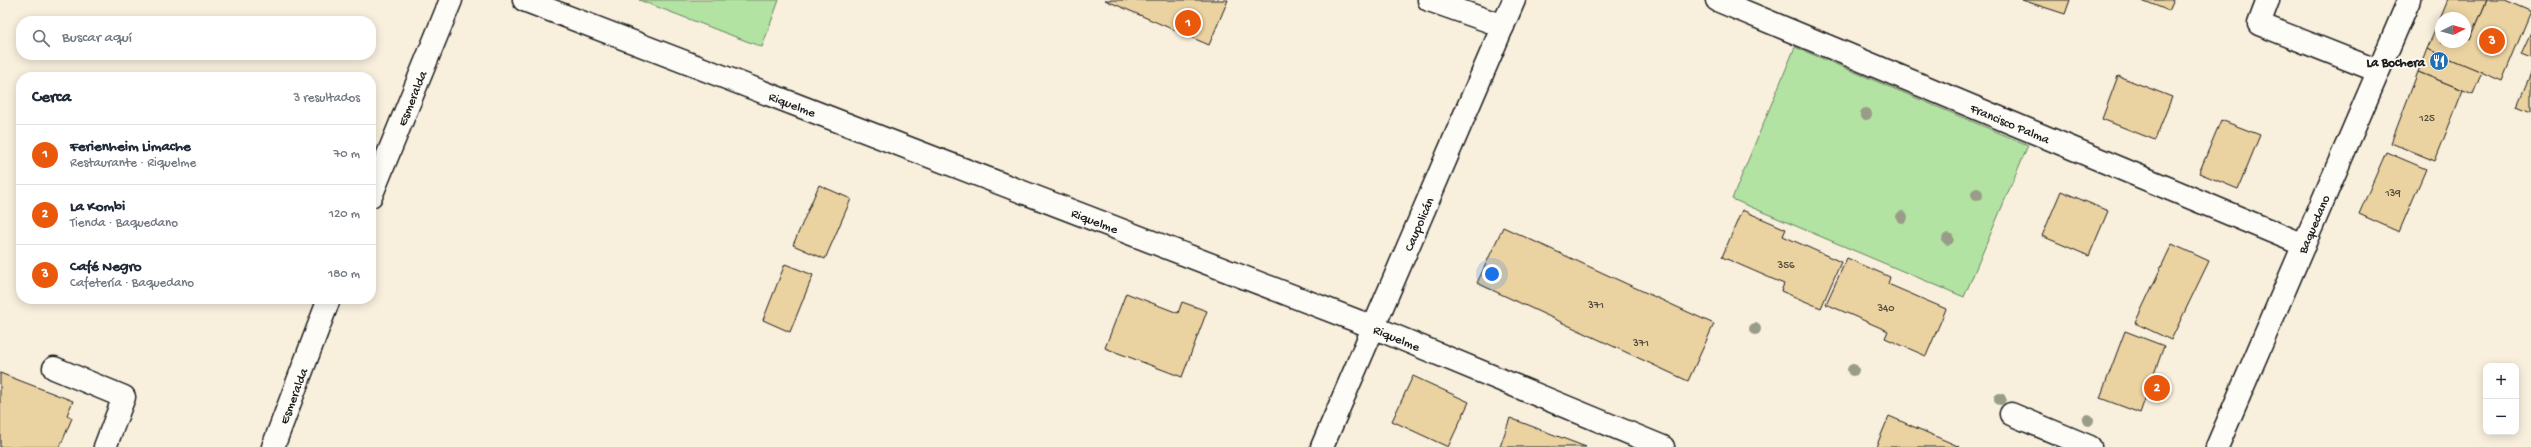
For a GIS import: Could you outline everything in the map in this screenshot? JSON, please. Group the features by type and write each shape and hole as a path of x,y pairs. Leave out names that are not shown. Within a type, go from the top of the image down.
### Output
{"street":[{"name":"Esmeralda","path":"376,184 451,0"},
{"name":"Riquelme","path":"524,0 1373,327 1663,447"},
{"path":"1429,0 1503,26"},
{"name":"Caupolicán","path":"1322,447 1514,0"},
{"name":"Francisco Palma","path":"1717,0 2304,245"},
{"path":"2268,0 2259,24 2378,71"},
{"name":"Baquedano","path":"2217,447 2409,0"},
{"name":"Esmeralda","path":"272,447 327,304"},
{"path":"54,368 124,396 105,447"},
{"path":"2011,414 2090,447"}],"green space":[{"path":"639,0 779,0 762,47"},
{"path":"1795,47 2028,145 1964,297 1732,199"}],"building":[{"path":"1105,0 1228,0 1209,45"},
{"path":"2022,0 2070,0 2065,14"},
{"path":"2142,0 2174,0 2169,11"},
{"path":"2448,0 2487,0 2471,38 2471,12 2443,12"},
{"path":"2487,0 2505,0 2531,11 2502,81 2427,49 2435,31 2435,48 2471,48 2471,38"},
{"path":"2531,32 2531,58 2521,54"},
{"name":"La Bochera","path":"2427,49 2482,72 2473,94 2418,72"},
{"path":"2418,72 2463,90 2435,161 2391,143"},
{"path":"2531,73 2531,112 2517,106"},
{"path":"2118,76 2172,97 2155,140 2102,119"},
{"path":"2221,120 2260,135 2238,189 2199,173"},
{"path":"2386,152 2426,169 2399,232 2359,214"},
{"path":"819,185 851,199 825,259 793,245"},
{"path":"2061,191 2108,211 2089,256 2042,236"},
{"path":"1742,210 1786,229 1783,236 1841,262 1821,308 1781,291 1784,284 1722,257"},
{"path":"1503,227 1714,324 1688,381 1477,283"},
{"path":"2172,244 2209,261 2171,340 2135,323"},
{"path":"1847,258 1890,277 1888,284 1946,309 1926,356 1885,338 1888,331 1826,304"},
{"path":"785,264 813,275 790,332 763,320"},
{"path":"1126,293 1178,313 1182,302 1207,311 1182,377 1105,348"},
{"path":"2125,331 2164,346 2140,413 2100,398"},
{"path":"0,373 73,401 67,415 72,418 60,447 0,447"},
{"path":"1413,376 1469,402 1448,447 1392,421"},
{"path":"1889,416 1960,447 1876,447"},
{"path":"1510,418 1586,447 1500,447"}],"place":[{"name":"Ferienheim Limache","path":"1188,23"},
{"name":"Café Negro","path":"2492,41"},
{"name":"La Bochera","path":"2439,61"},
{"name":"La Kombi","path":"2157,388"}]}
